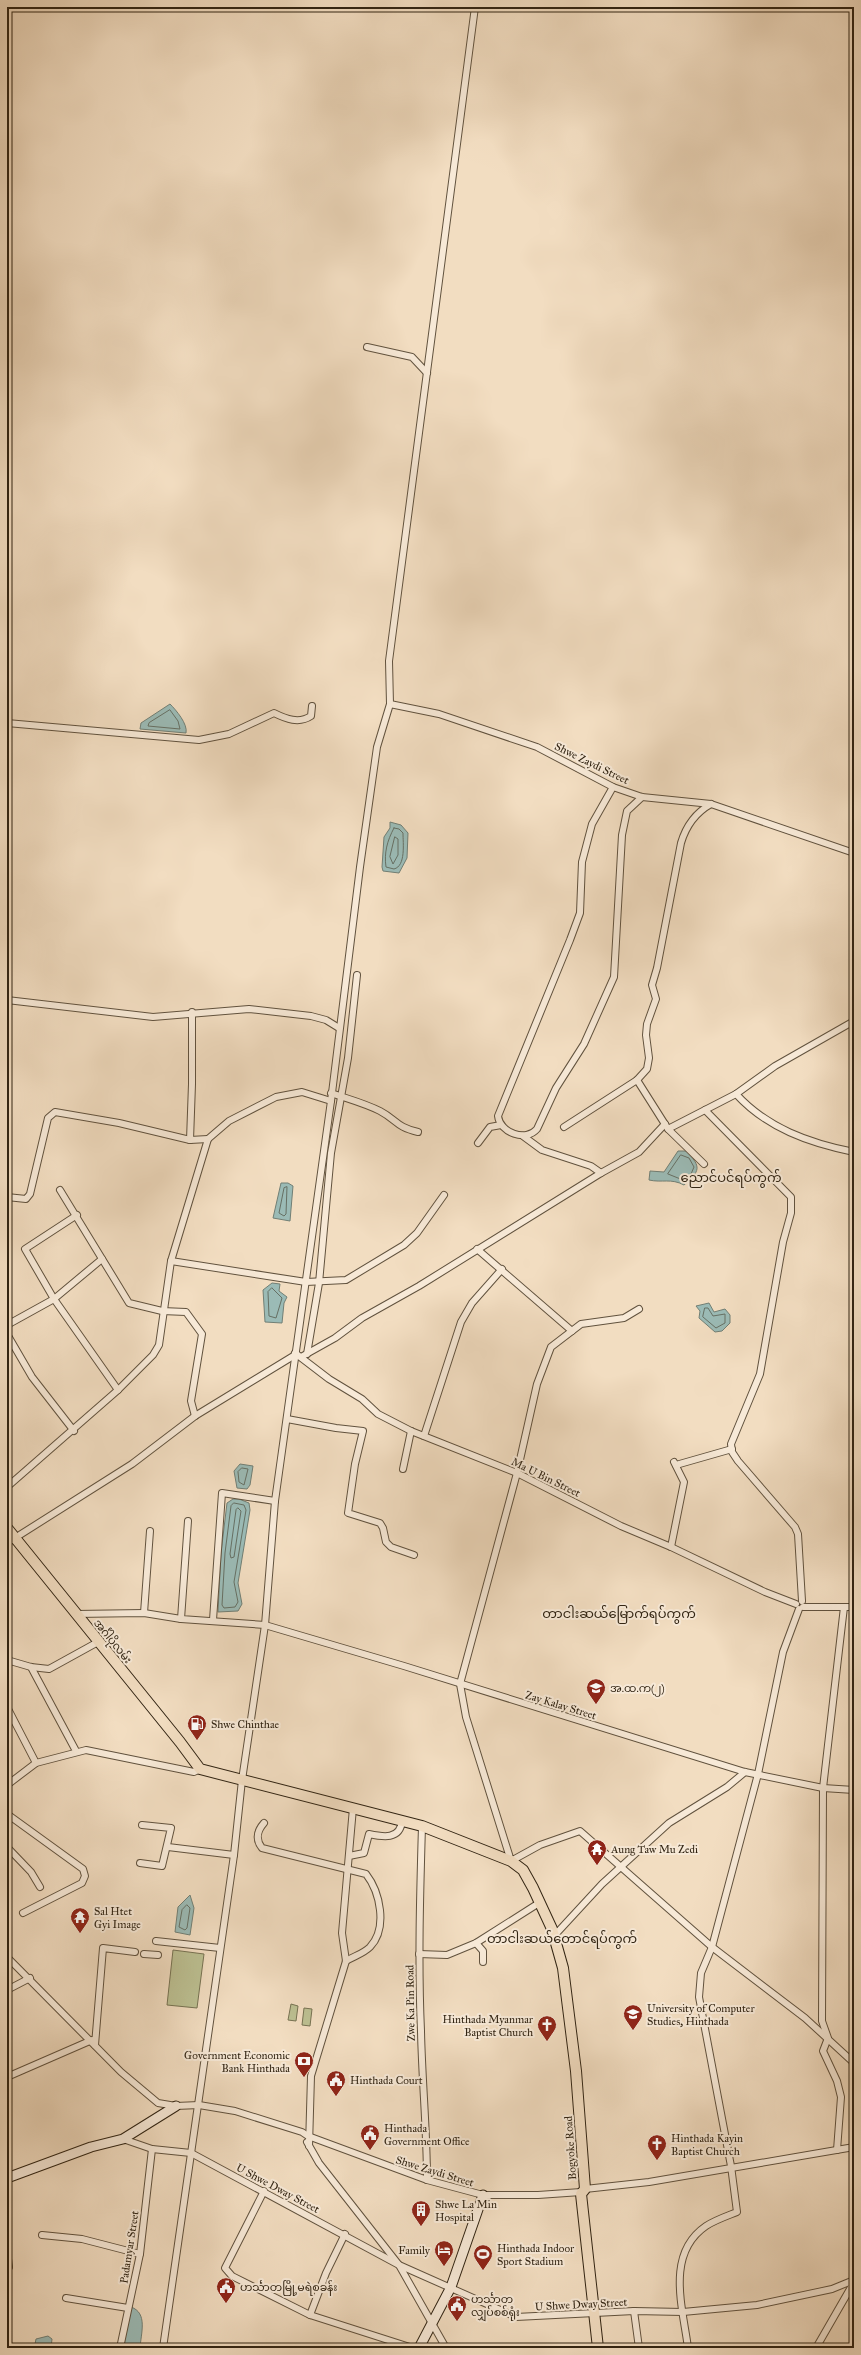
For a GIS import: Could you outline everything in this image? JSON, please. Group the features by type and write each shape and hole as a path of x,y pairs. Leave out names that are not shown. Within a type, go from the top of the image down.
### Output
{"main road":[{"name":"အင်္ဂါပိုလမ်း","path":"7,1528 10,1540 76,1614 180,1742 200,1769"},
{"path":"200,1769 422,1826 511,1861"},
{"name":"Bogyoke Road","path":"511,1861 523,1870 554,1936 563,1968 576,2071 583,2190 598,2348"}],"street":[{"path":"300,1355 315,1203 331,1101 339,1028 377,747 390,704 389,661 475,7"},
{"path":"367,347 412,357 427,373"},
{"name":"Shwe Zaydi Street","path":"390,704 439,714 537,747 613,786 642,797 711,804 854,853"},
{"path":"7,723 199,740 229,734 274,713 294,721 305,720 311,716 312,706"},
{"path":"613,786 592,824 582,862 580,913 542,1013 498,1116 501,1125 513,1134 524,1136 533,1134 537,1129 556,1088 584,1044 614,976 622,835 627,811 642,797"},
{"path":"564,1127 637,1080 649,1064 646,1035 647,1024 656,999 652,985 657,968 680,843 685,831 698,812 711,804"},
{"path":"163,2348 199,2105 234,1855 242,1780 265,1625 275,1501 287,1419 300,1355 319,1283 331,1153 342,1097 357,975"},
{"path":"7,1000 153,1016 249,1009 274,1011 326,1020 339,1028"},
{"path":"190,1140 192,1012"},
{"path":"10,1540 132,1464 194,1416 300,1355 600,1173 639,1152 666,1126 705,1110 736,1094 775,1066 854,1021"},
{"path":"637,1080 666,1126 704,1164"},
{"path":"7,1487 74,1431 118,1390 153,1355 159,1345 162,1311 171,1261 208,1139 229,1121 276,1097 302,1092 331,1101"},
{"path":"331,1093 342,1097 359,1100 382,1112 402,1128 418,1132"},
{"path":"736,1094 756,1114 786,1132 832,1148 854,1152"},
{"path":"688,2348 679,2280 681,2263 687,2248 695,2236 706,2225 736,2212 731,2166 699,1998 701,1973 712,1947 758,1774 783,1652 800,1605 798,1534 795,1526 750,1476 732,1449 731,1444 760,1374 792,1204 791,1197 705,1110"},
{"path":"7,1197 26,1199 30,1194 48,1118 55,1112 119,1123 190,1140 208,1139"},
{"path":"478,1143 490,1126 501,1125"},
{"path":"524,1136 542,1150 591,1166 600,1173"},
{"path":"60,1190 77,1215 102,1260 129,1303 162,1311 186,1312 202,1334 192,1401 194,1416"},
{"path":"171,1261 306,1282 319,1283 346,1280 387,1257 417,1233 444,1195"},
{"path":"77,1215 25,1249 54,1299 118,1390"},
{"path":"477,1249 572,1330"},
{"path":"7,1325 54,1299 102,1260"},
{"path":"424,1436 461,1322 472,1303 502,1269"},
{"path":"639,1309 624,1318 581,1324 551,1347 537,1384 517,1473 460,1684 466,1717 511,1861 540,1845 580,1831 623,1866 712,1947 828,2038 854,2063"},
{"path":"7,1334 32,1377 74,1431"},
{"name":"Ma U Bin Street","path":"300,1355 330,1379 362,1399 378,1414 411,1431 517,1473 621,1526 671,1547 766,1592 800,1605 854,1607"},
{"path":"287,1419 336,1428 363,1430 355,1464 348,1513 380,1523 383,1528 386,1542 391,1547 414,1555"},
{"path":"403,1469 411,1431"},
{"path":"671,1547 684,1482 675,1464 732,1449"},
{"path":"213,1620 222,1493 275,1501"},
{"path":"181,1619 188,1521"},
{"path":"144,1613 150,1531"},
{"path":"837,2150 841,2097 837,2081 823,2051 828,2038 822,2021 823,1788 844,1607"},
{"name":"Zay Kalay Street","path":"76,1614 144,1613 181,1619 213,1620 265,1625 745,1772 823,1788 854,1790"},
{"path":"7,1660 31,1667 49,1669 98,1642"},
{"path":"31,1667 76,1751"},
{"path":"7,1706 36,1763"},
{"path":"8,1781 36,1763 76,1751 86,1750 194,1772 200,1769"},
{"path":"554,1936 602,1884 669,1823 727,1787 745,1772"},
{"path":"309,2146 308,2136 311,2076 346,1961 342,1933 353,1808"},
{"path":"7,1814 82,1869 86,1876 82,1882 23,1913"},
{"path":"349,1856 364,1852 369,1834 387,1837 397,1833 402,1826 402,1821"},
{"path":"264,1823 257,1836 258,1843 262,1848 366,1874 374,1884 379,1905 379,1930 376,1939 363,1953 346,1961"},
{"path":"140,1863 162,1866 168,1847 171,1828 142,1825"},
{"name":"Zwe Ka Pin Road","path":"422,1826 419,1954 421,2031 427,2137 427,2180"},
{"path":"7,1847 31,1872 40,1887"},
{"path":"168,1847 234,1855"},
{"path":"419,1954 447,1955 476,1944 539,1903"},
{"path":"156,1941 220,1948"},
{"path":"476,1944 483,1951 483,1962"},
{"path":"7,2077 93,2042 104,1948 135,1952"},
{"path":"144,1954 158,1955"},
{"name":"Shwe Zaydi Street","path":"7,1957 30,1978 139,2089 158,2102 176,2106 199,2105 235,2111 302,2132 308,2136 427,2180 483,2195 538,2195 649,2182 731,2166 854,2147"},
{"path":"7,1990 30,1978"},
{"path":"7,2178 91,2147 122,2139 176,2106"},
{"path":"302,2132 319,2163 399,2265 431,2324 446,2348"},
{"name":"U Shwe Dway Street","path":"122,2139 152,2149 192,2153 345,2234 399,2265 516,2317 634,2311 683,2312 757,2305 795,2299 832,2289 854,2281"},
{"name":"Padamyar Street","path":"120,2348 140,2254 152,2149"},
{"path":"264,2191 225,2268 232,2276 310,2315 413,2348"},
{"path":"419,2348 451,2287 483,2195"},
{"path":"310,2315 326,2273 345,2234"},
{"path":"42,2235 82,2239 140,2254"},
{"path":"7,2250 9,2267"},
{"path":"816,2348 854,2281"},
{"path":"66,2298 128,2308"},
{"path":"634,2311 639,2348"}],"green space":[{"path":"173,1950 204,1954 197,2008 167,2005"},
{"path":"291,2004 298,2006 296,2021 288,2020"},
{"path":"304,2008 312,2009 310,2026 302,2025"}],"water":[{"path":"170,704 183,721 186,733 140,729 141,723"},
{"path":"390,822 401,825 408,833 407,858 399,873 383,871 382,867 384,837 390,828"},
{"path":"678,1151 686,1151 697,1165 696,1172 684,1185 671,1181 649,1180 650,1171 664,1172"},
{"path":"281,1183 288,1183 293,1186 290,1221 273,1218"},
{"path":"272,1283 280,1284 279,1291 287,1297 284,1303 282,1323 265,1322 263,1290"},
{"path":"709,1303 714,1312 725,1309 730,1315 730,1323 722,1331 715,1332 699,1318 700,1311 696,1306"},
{"path":"240,1464 253,1466 250,1485 247,1489 237,1488 234,1471"},
{"path":"233,1499 239,1499 249,1503 250,1510 238,1583 242,1604 238,1611 218,1612 221,1553 227,1503"},
{"path":"190,1895 194,1908 190,1935 175,1932 178,1907"},
{"path":"131,2307 140,2314 142,2319 140,2348 120,2348"},
{"path":"48,2336 52,2339 51,2348 37,2348 35,2344 36,2339"}],"place":[{"name":"အ.ထ.က(၂)","path":"596,1705"},
{"name":"Shwe Chinthae","path":"197,1741"},
{"name":"Aung Taw Mu Zedi","path":"597,1866"},
{"name":"Sal Htet Gyi Image","path":"80,1934"},
{"name":"University of Computer Studies, Hinthada","path":"633,2031"},
{"name":"Hinthada Myanmar Baptist Church","path":"547,2042"},
{"name":"Government Economic Bank Hinthada","path":"304,2078"},
{"name":"Hinthada Court","path":"336,2097"},
{"name":"Hinthada Government Office","path":"370,2151"},
{"name":"Hinthada Kayin Baptist Church","path":"657,2161"},
{"name":"Shwe La Min Hospital","path":"421,2227"},
{"name":"Family","path":"444,2267"},
{"name":"Hinthada Indoor Sport Stadium","path":"483,2271"},
{"name":"ဟင်္သာတမြို့မရဲစခန်း","path":"226,2304"},
{"name":"ဟင်္သာတ လျှပ်စစ်ရုံး","path":"457,2322"}],"district":[{"name":"ညောင်ပင်ရပ်ကွက်","path":"731,1177"},
{"name":"တာငါးဆယ်မြောက်ရပ်ကွက်","path":"619,1613"},
{"name":"တာငါးဆယ်တောင်ရပ်ကွက်","path":"562,1938"}]}
